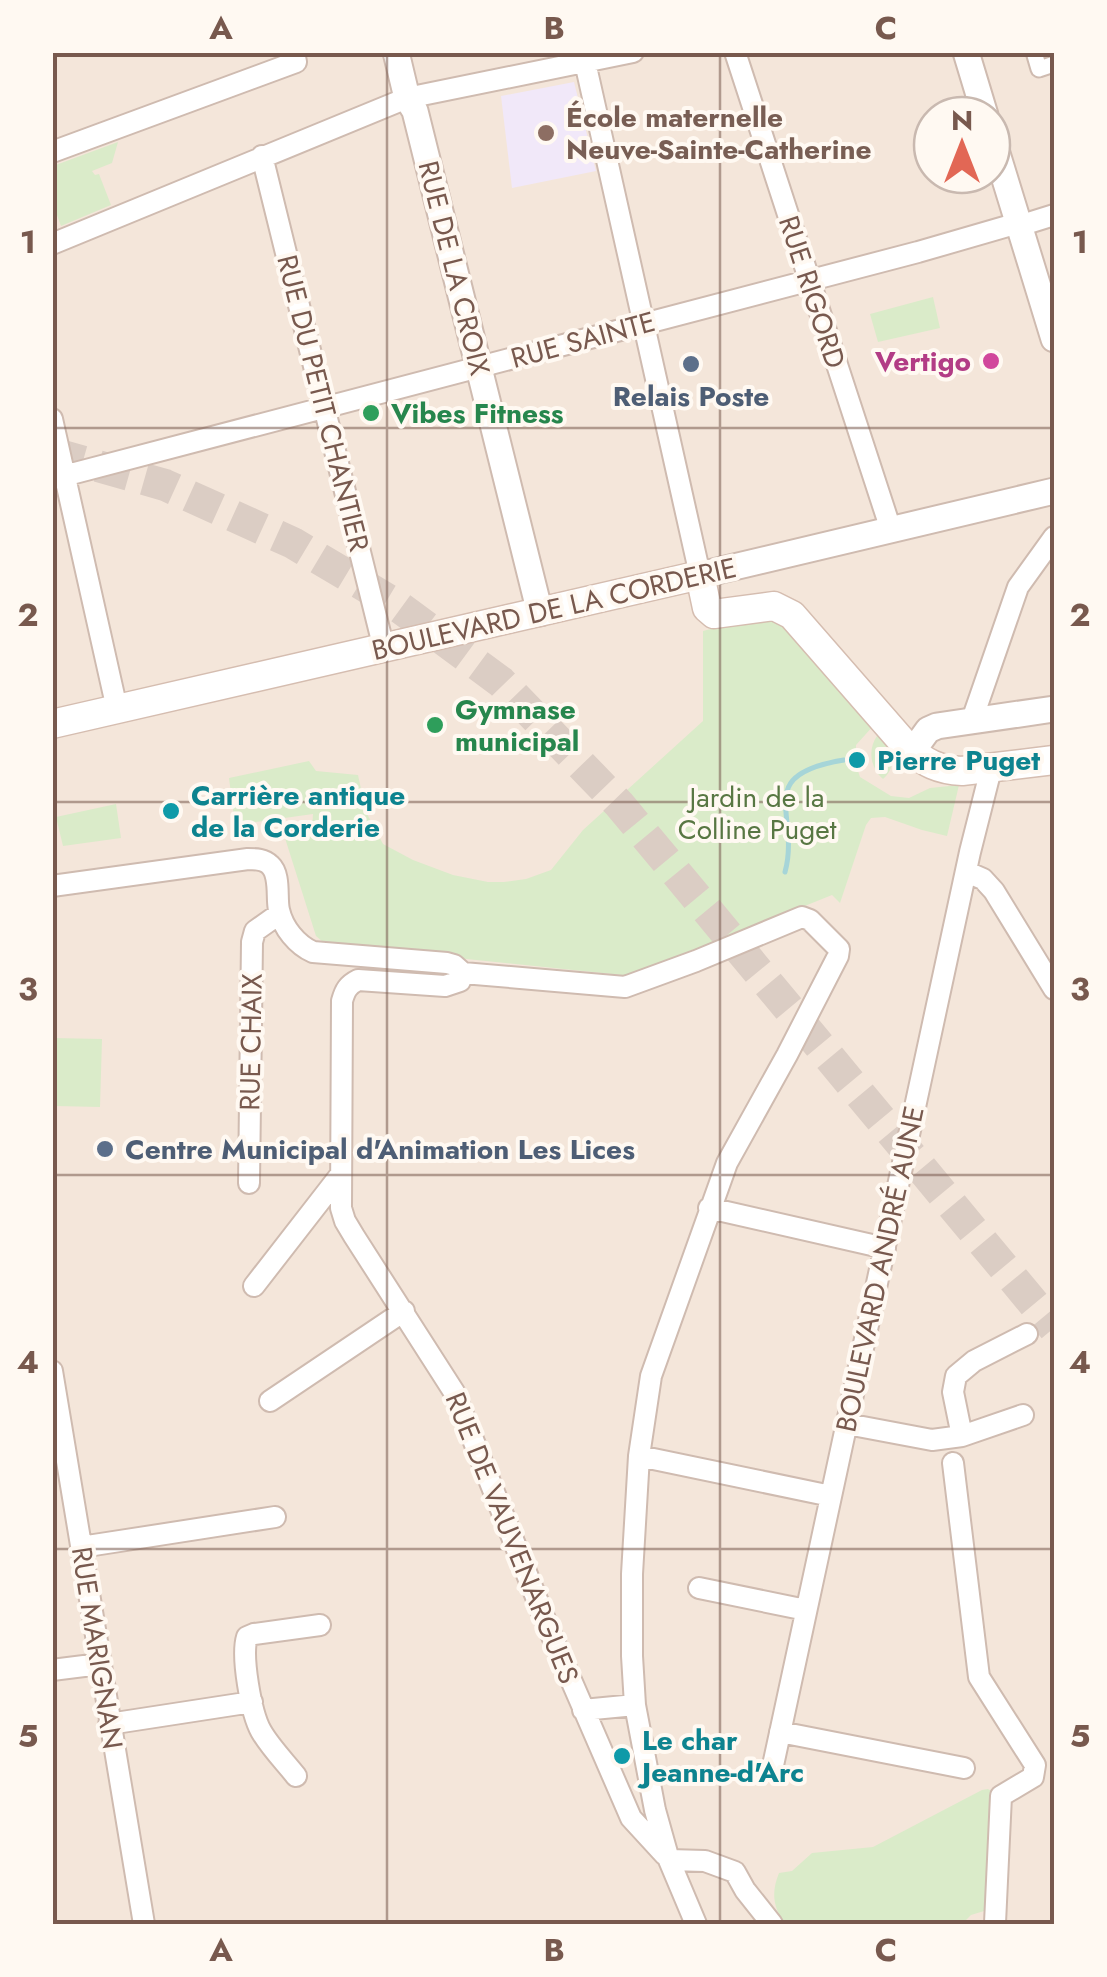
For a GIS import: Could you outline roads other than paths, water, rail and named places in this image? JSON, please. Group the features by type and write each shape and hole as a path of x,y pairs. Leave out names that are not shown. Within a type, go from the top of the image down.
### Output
{"main road":[{"name":"BOULEVARD DE LA CORDERIE","path":"52,724 700,576"},
{"path":"700,576 710,612 724,614 774,606 792,615 912,752 926,762 947,770 990,769 1054,760"}],"street":[{"path":"52,152 296,62 294,52"},
{"name":"RUE DE LA CROIX","path":"396,52 407,98 415,111 540,613"},
{"path":"52,244 407,98 633,52"},
{"name":"RUE RIGORD","path":"736,52 890,530"},
{"path":"966,52 979,95"},
{"path":"1034,52 1040,69 1054,64"},
{"path":"585,62 700,576"},
{"name":"RUE DU PETIT CHANTIER","path":"262,156 384,650"},
{"path":"1010,195 1054,339"},
{"name":"RUE SAINTE","path":"59,477 1054,215"},
{"path":"52,419 59,477 117,710"},
{"name":"BOULEVARD DE LA CORDERIE","path":"700,576 1054,491"},
{"path":"972,720 1018,587 1054,537"},
{"path":"912,752 928,730 937,726 1054,709"},
{"name":"BOULEVARD ANDRÉ AUNE","path":"772,1770 990,769"},
{"path":"52,886 248,859 266,861 276,873 280,914 302,946 313,952 454,965 463,974 625,987 696,962 802,916 839,949 788,1054 727,1163 709,1208 651,1376 639,1456 632,1574 635,1705 655,1810 696,1924"},
{"path":"967,872 983,879 994,891 1054,989"},
{"name":"RUE CHAIX","path":"249,1183 252,942 255,931 280,914"},
{"name":"RUE DE VAUVENARGUES","path":"463,974 460,982 446,986 358,980 344,992 341,1208 345,1221 454,1392 631,1818 670,1860"},
{"path":"254,1286 341,1174"},
{"path":"709,1208 885,1248"},
{"path":"270,1401 404,1312"},
{"path":"962,1436 953,1392 956,1376 974,1361 1027,1334"},
{"name":"RUE MARIGNAN","path":"52,1371 144,1924"},
{"path":"846,1424 932,1440 962,1436 1023,1415"},
{"path":"639,1456 831,1496"},
{"path":"953,1463 978,1677 1034,1765 1033,1777 1001,1796 992,1924"},
{"path":"81,1547 275,1516"},
{"path":"699,1588 806,1610"},
{"path":"296,1776 260,1730 243,1648 246,1637 254,1634 320,1625"},
{"path":"52,1670 100,1664"},
{"path":"110,1724 252,1702"},
{"path":"584,1710 635,1705"},
{"path":"780,1732 964,1768"},
{"path":"670,1860 705,1861 735,1872 772,1924"}],"waterway":[{"path":"785,872 789,787 798,776 815,767 844,760"}],"tunnel":[{"path":"52,453 165,485 293,543 395,604 501,682 619,804 1054,1328"}],"place":[{"name":"École maternelle Neuve-Sainte-Catherine","path":"546,133"},
{"name":"Vertigo","path":"991,361"},
{"name":"Relais Poste","path":"691,364"},
{"name":"Vibes Fitness","path":"371,413"},
{"name":"Gymnase municipal","path":"435,725"},
{"name":"Pierre Puget","path":"857,760"},
{"name":"Carrière antique de la Corderie","path":"171,811"},
{"name":"Centre Municipal d'Animation Les Lices","path":"105,1149"},
{"name":"Le char Jeanne-d'Arc","path":"622,1756"}],"park label":[{"name":"Jardin de la Colline Puget","path":"757,813"}]}
